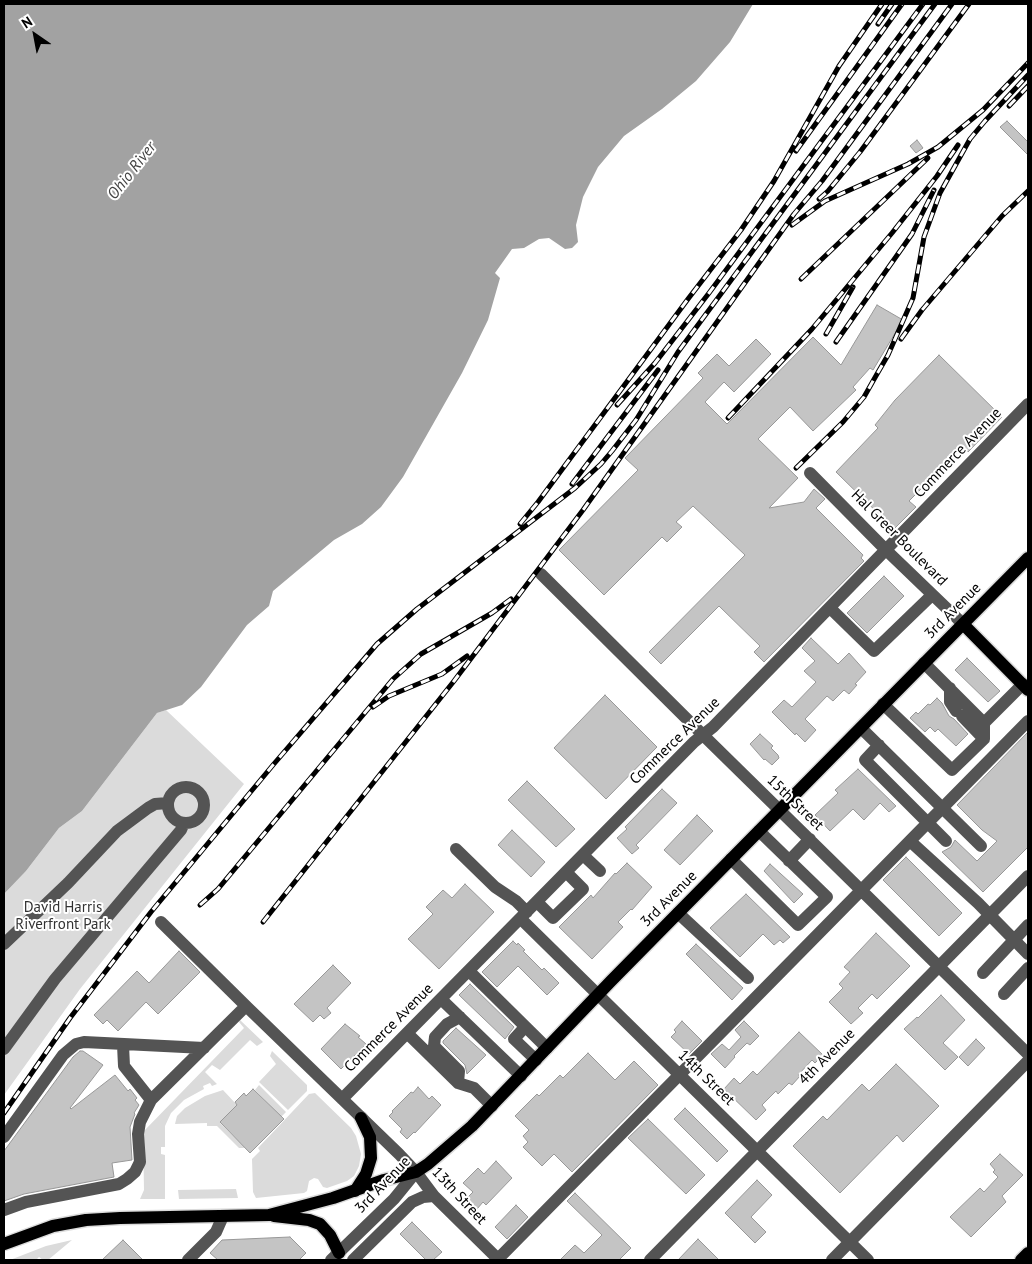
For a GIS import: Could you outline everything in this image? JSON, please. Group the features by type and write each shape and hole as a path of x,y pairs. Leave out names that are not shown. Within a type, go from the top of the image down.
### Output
{"main road":[{"name":"3rd Avenue","path":"416,1172 453,1144 492,1106 678,913 1028,558"},
{"name":"Hal Greer Boulevard","path":"963,624 1025,687"},
{"path":"355,1191 364,1177 371,1158 370,1137 361,1118"},
{"path":"270,1215 416,1172"},
{"path":"4,1244 53,1226 86,1220 270,1215 315,1222 330,1235 335,1257"},
{"path":"1021,1260 1028,1253"}],"street":[{"name":"Commerce Avenue","path":"342,1099 694,742 713,727 1028,404"},
{"name":"Hal Greer Boulevard","path":"810,473 963,624"},
{"name":"15th Street","path":"541,574 1028,1054"},
{"path":"830,608 874,652 932,595"},
{"path":"924,663 984,723 984,739 952,770"},
{"path":"984,723 1025,687"},
{"path":"950,688 950,702 984,739"},
{"path":"883,704 966,784"},
{"path":"498,1260 1028,721"},
{"path":"861,728 981,846"},
{"path":"879,745 865,760 946,841"},
{"path":"186,787 198,791 204,803 204,809 197,820 184,823 179,822 172,816 168,809 168,803 174,792 186,787"},
{"path":"4,944 68,883 117,830 155,804 168,803"},
{"path":"4,1049 49,986 182,830 184,823"},
{"path":"731,859 798,925 828,897 759,831"},
{"path":"789,861 810,839"},
{"path":"911,842 989,914 1028,954"},
{"name":"14th Street","path":"456,849 495,888 516,901 524,915 598,995 868,1260"},
{"path":"583,855 600,871"},
{"path":"537,902 553,918 583,888 566,872"},
{"name":"4th Avenue","path":"650,1260 1028,876"},
{"path":"678,913 748,978"},
{"name":"13th Street","path":"161,922 416,1172 434,1196 498,1260"},
{"path":"983,973 1028,925"},
{"path":"1004,994 1028,968"},
{"path":"469,971 547,1048"},
{"path":"441,999 521,1076"},
{"path":"4,1210 26,1202 119,1184 127,1180 135,1172 140,1162 138,1134 140,1122 151,1100 246,1006"},
{"path":"458,1083 459,1071 434,1046 434,1037 447,1024 460,1017"},
{"path":"525,1027 514,1038 536,1060"},
{"path":"407,1033 458,1083 474,1088 492,1106"},
{"path":"4,1137 69,1048 76,1044 84,1042 204,1048"},
{"path":"123,1045 124,1066 151,1100"},
{"path":"832,1260 1028,1061"},
{"name":"3rd Avenue","path":"335,1257 394,1199 416,1172"},
{"name":"3rd Avenue","path":"353,1260 412,1202 423,1197 434,1196"},
{"path":"188,1260 216,1232 223,1216"}],"green space":[{"name":"David Harris Riverfront Park","path":"166,710 244,784 80,989 4,1095 4,894 26,871 59,828 82,811 157,713"},
{"path":"240,1020 263,1042 257,1046 250,1040 220,1070 212,1065 205,1072 217,1084 212,1086 210,1083 203,1086 204,1089 184,1100 171,1113 165,1126 165,1147 161,1147 161,1154 165,1155 165,1199 140,1199 144,1190 143,1132 244,1028 239,1022"},
{"path":"272,1051 307,1085 307,1091 288,1110 259,1082 276,1064 270,1056"},
{"path":"259,1085 286,1112 281,1117 255,1090"},
{"path":"223,1090 237,1105 220,1123 245,1148 239,1148 217,1126 207,1126 207,1123 175,1124 177,1116 185,1108 205,1096"},
{"path":"315,1093 351,1128 356,1136 361,1154 359,1166 354,1176 347,1181 327,1188 323,1187 318,1179 314,1178 309,1181 307,1191 304,1193 256,1198 253,1192 252,1159 260,1151 258,1148 309,1094"},
{"path":"236,1189 238,1198 179,1199 178,1190"},
{"path":"72,1240 48,1260 43,1260 39,1257 36,1260 10,1260 46,1246"}],"water":[{"name":"Ohio River","path":"4,4 753,4 730,42 696,81 662,109 624,136 598,167 583,197 576,225 578,242 572,248 565,249 549,238 539,239 524,248 512,249 495,273 500,278 488,320 462,373 403,477 381,507 362,524 334,540 273,591 269,606 247,625 201,687 182,705 157,713 82,811 59,828 26,871 4,894"}],"building":[{"path":"1007,121 1028,142 1028,155 1000,127"},
{"path":"917,140 923,148 916,153 910,146"},
{"path":"877,305 903,320 873,370 870,368 853,387 856,390 813,431 790,407 758,439 798,478 769,508 804,502 814,489 825,499 816,508 863,555 861,558 864,561 764,662 754,652 760,646 719,606 661,664 649,652 745,555 693,506 676,522 682,527 667,542 662,537 604,595 559,550 638,470 625,458 703,378 698,373 717,354 729,366 756,339 771,354 734,392 724,382 705,402 727,424 813,337 841,365"},
{"path":"939,355 1002,417 968,452 963,447 909,501 916,507 894,529 836,472 878,428 875,425 895,400"},
{"path":"884,576 904,596 867,633 847,613"},
{"path":"811,638 838,664 849,653 866,672 849,694 844,690 833,701 827,696 805,719 816,730 805,742 796,733 795,735 772,712 784,700 792,707 816,682 804,671 815,661 802,648"},
{"path":"967,658 1000,691 988,702 955,670"},
{"path":"605,695 657,747 606,799 554,748"},
{"path":"937,698 949,716 968,734 956,746 938,729 935,732 930,727 925,732 910,718 916,712 918,714"},
{"path":"1028,732 1028,847 983,892 942,852 951,847 955,840 977,861 997,841 982,830 957,805"},
{"path":"760,734 773,746 771,748 778,755 779,758 772,765 764,760 750,744"},
{"path":"858,769 896,806 889,812 880,803 864,820 853,809 830,831 815,815 838,793 835,790"},
{"path":"527,781 575,829 556,847 508,800"},
{"path":"662,789 677,803 636,845 639,848 632,854 617,838 627,829 625,827"},
{"path":"697,815 713,831 680,865 664,850"},
{"path":"512,830 545,862 531,877 498,845"},
{"path":"906,857 962,913 939,936 883,880"},
{"path":"627,863 652,887 632,910 618,922 623,927 592,959 559,927 591,895 593,898 615,873"},
{"path":"770,864 803,894 794,903 764,871"},
{"path":"465,884 494,912 439,969 408,939 433,914 426,907 443,890 452,898"},
{"path":"746,894 790,937 783,943 780,940 774,945 763,934 740,957 710,928"},
{"path":"876,933 910,966 877,999 872,994 858,1008 863,1013 851,1024 829,1002 843,988 839,984 850,972 844,967"},
{"path":"513,941 517,945 518,943 525,950 523,951 542,970 544,968 559,983 547,995 518,966 497,987 482,972"},
{"path":"696,944 743,988 732,1000 686,954"},
{"path":"179,951 200,972 158,1014 146,1002 118,1031 107,1020 103,1024 94,1015 137,971 149,983"},
{"path":"333,965 351,983 327,1008 331,1013 324,1019 320,1015 313,1022 294,1004"},
{"path":"470,984 514,1027 505,1039 459,995"},
{"path":"941,995 965,1020 943,1043 958,1057 945,1070 904,1029"},
{"path":"682,1021 702,1041 689,1054 671,1037"},
{"path":"744,1021 759,1036 750,1045 747,1043 725,1068 711,1054 722,1044 729,1050 741,1037 735,1030"},
{"path":"345,1024 360,1036 358,1037 366,1044 341,1069 321,1049"},
{"path":"456,1028 486,1055 467,1074 465,1065 443,1043"},
{"path":"799,1032 823,1055 815,1063 812,1060 798,1075 800,1076 792,1085 789,1083 778,1094 776,1091 762,1105 766,1110 756,1120 724,1089 734,1078 740,1084 753,1071 757,1075"},
{"path":"976,1039 985,1048 968,1066 959,1057"},
{"path":"80,1051 83,1051 103,1065 70,1108 115,1075 128,1091 130,1089 137,1098 135,1100 139,1105 134,1113 130,1127 132,1160 112,1163 114,1177 24,1194 4,1201 4,1151 73,1057"},
{"path":"588,1053 615,1080 634,1061 658,1085 572,1172 554,1154 542,1166 523,1147 528,1142 523,1136 529,1130 515,1116 560,1075 563,1078"},
{"path":"896,1064 939,1106 903,1142 897,1135 840,1193 793,1146 823,1116 827,1120 862,1084 869,1091"},
{"path":"418,1087 429,1099 432,1096 441,1105 407,1139 400,1132 402,1129 389,1116"},
{"path":"253,1089 284,1119 250,1153 220,1122 237,1105 235,1102 244,1093 246,1096"},
{"path":"685,1108 728,1151 717,1162 674,1119"},
{"path":"648,1119 705,1175 686,1194 628,1138"},
{"path":"1000,1154 1023,1175 1002,1196 1006,1202 971,1237 950,1217 980,1188 984,1192 998,1177 993,1172 995,1170 990,1164"},
{"path":"496,1161 512,1178 486,1205 483,1202 477,1209 466,1199 473,1192 463,1183 478,1168 484,1174"},
{"path":"757,1180 772,1195 751,1217 766,1232 755,1243 725,1213"},
{"path":"575,1193 631,1248 619,1260 560,1260 575,1245 584,1253 602,1235 567,1201"},
{"path":"516,1205 528,1217 507,1239 495,1227"},
{"path":"412,1222 442,1252 433,1260 426,1260 400,1234"},
{"path":"290,1237 306,1253 299,1260 218,1260 210,1253 222,1240"},
{"path":"698,1239 719,1260 678,1260"},
{"path":"123,1240 143,1260 102,1260"}],"railway":[{"path":"520,524 741,230 774,181 839,66 882,4"},
{"path":"878,24 892,4"},
{"path":"796,151 902,4"},
{"path":"617,405 655,363 709,293 923,4"},
{"path":"4,1113 70,1018 151,912 273,765 377,644 417,609 575,488 612,451 636,420 678,352 935,4"},
{"path":"263,922 454,681 583,510 794,214 822,181 952,4"},
{"path":"819,199 828,191 860,152 969,4"},
{"path":"792,225 825,201 908,164 938,147 983,110 1028,63"},
{"path":"796,468 843,422 864,397 888,355 913,298 924,237 940,193 970,139 1028,75"},
{"path":"1009,106 1028,86"},
{"path":"728,418 812,329 892,233 937,176 958,145"},
{"path":"801,279 928,158"},
{"path":"836,342 912,234 934,190"},
{"path":"901,339 922,310 1002,216 1028,191"},
{"path":"826,334 853,287"},
{"path":"572,484 658,370"},
{"path":"200,905 218,889 393,679 421,654 492,613 511,599"},
{"path":"373,707 389,696 442,674 467,656"}]}
